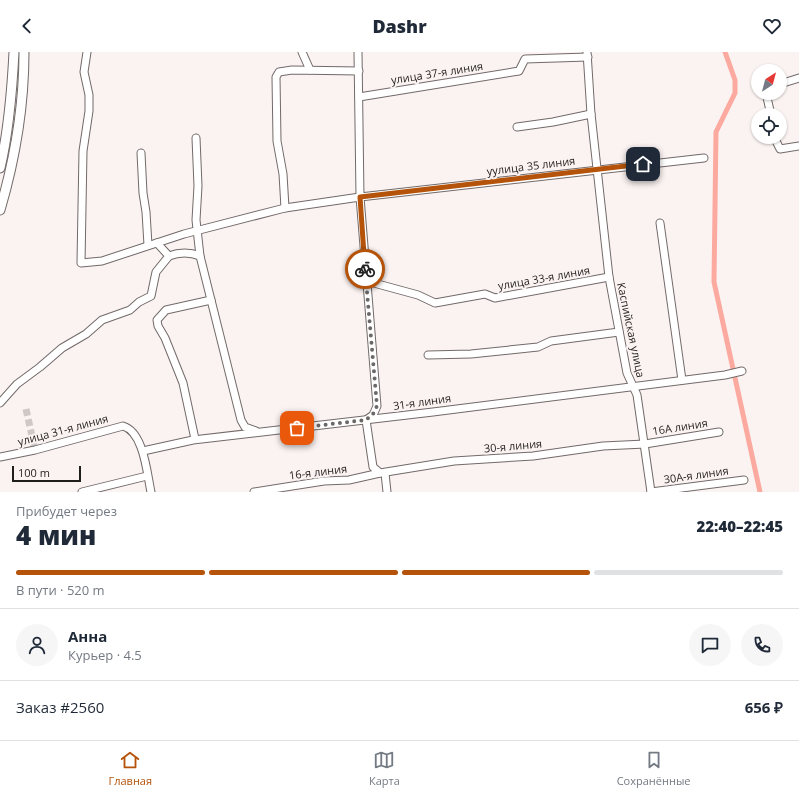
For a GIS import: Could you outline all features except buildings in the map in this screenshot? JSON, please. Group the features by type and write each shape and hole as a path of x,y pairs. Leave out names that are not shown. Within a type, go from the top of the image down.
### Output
{"main road":[{"path":"0,168 5,149 14,52"},
{"path":"0,210 12,163 18,127 24,52"}],"street":[{"name":"уулица 35 линия","path":"88,52 84,72 89,95 89,111 83,150 81,263 102,261 184,234 198,232 285,208 360,197 704,158"},
{"path":"302,52 310,70"},
{"path":"358,52 360,197 377,406 373,414 366,420 373,467 383,473 387,492"},
{"name":"улица 37-я линия","path":"359,97 519,71 525,59 587,54"},
{"name":"Каспийская улица","path":"587,54 591,114 609,277 627,373 637,395 651,492"},
{"path":"285,208 283,174 277,141 276,77 279,72 285,71 359,71"},
{"path":"787,82 799,78"},
{"path":"517,127 553,122 591,114"},
{"path":"196,138 200,256 243,424 249,430 260,432"},
{"path":"778,144 780,149 799,146"},
{"path":"141,153 148,245"},
{"path":"660,223 682,380"},
{"path":"157,243 169,256"},
{"path":"0,403 17,384 62,348 86,334 102,320 130,310 139,302 151,296 156,272 169,256 179,253 190,253 200,256"},
{"name":"улица 33-я линия","path":"365,267 374,283 418,295 435,303 485,294 495,298 609,277"},
{"path":"195,439 183,383 165,338 158,326 157,320 166,310 211,300"},
{"path":"428,355 471,354 538,347 551,341 619,332"},
{"name":"31-я линия","path":"143,451 195,439 366,420 724,375 742,371"},
{"name":"улица 31-я линия","path":"0,457 123,426 130,430 143,451"},
{"name":"16А линия","path":"645,444 719,432"},
{"name":"30-я линия","path":"383,473 454,461 533,456 603,446 645,444"},
{"path":"143,451 151,492"},
{"name":"16-я линия","path":"254,492 324,481 349,480 383,473"},
{"path":"82,492 147,476"},
{"name":"30А-я линия","path":"651,492 744,480"}],"waterway":[{"path":"725,52 735,80 735,93 716,132 714,282 760,492"}],"tunnel":[{"path":"26,409 35,450"}],"way so far":[{"path":"297,428 366,420 373,414 377,406 365,269"}],"route":[{"path":"365,269 360,197 643,164"}]}
